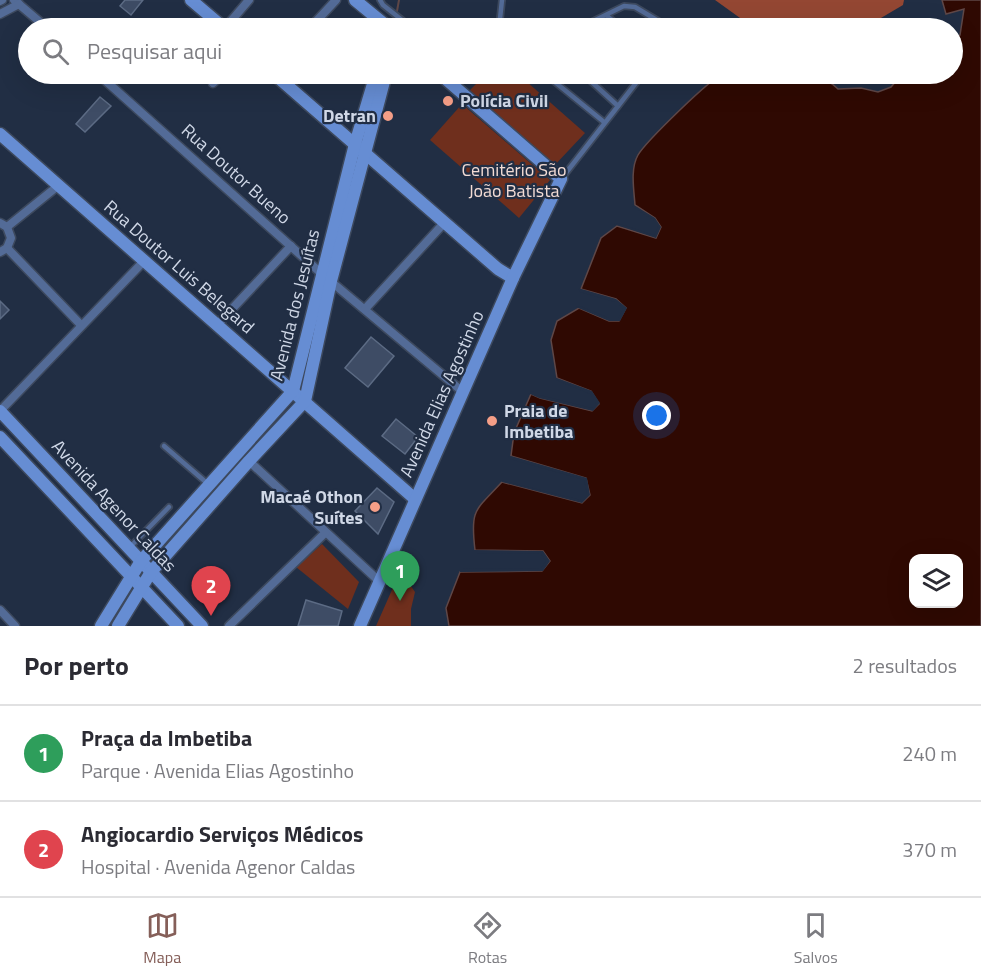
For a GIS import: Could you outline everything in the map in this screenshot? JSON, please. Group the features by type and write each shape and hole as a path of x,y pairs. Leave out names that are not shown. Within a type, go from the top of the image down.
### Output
{"street":[{"path":"191,0 212,18"},
{"path":"233,18 249,0"},
{"path":"319,18 336,0"},
{"path":"355,0 377,18"},
{"path":"0,14 16,2 35,18"},
{"name":"Rua Doutor Bueno","path":"109,84 326,278 463,392"},
{"path":"286,84 498,268 513,278"},
{"name":"Avenida dos Jesuítas","path":"101,626 141,561 293,391 326,278 360,148 374,84"},
{"name":"Avenida dos Jesuítas","path":"360,148 382,84"},
{"path":"452,84 561,179"},
{"name":"Rua Doutor Luis Belegard","path":"0,134 415,499"},
{"name":"Avenida Elias Agostinho","path":"360,626 513,278 561,179"},
{"path":"59,185 3,225 11,238 3,250 81,325"},
{"path":"365,309 445,222"},
{"path":"217,325 291,246"},
{"path":"0,411 144,261"},
{"name":"Avenida dos Jesuítas","path":"118,626 151,572 249,460 305,401 326,278"},
{"name":"Avenida Agenor Caldas","path":"0,411 202,626"},
{"name":"Avenida Agenor Caldas","path":"0,437 178,626"},
{"path":"249,460 379,581"},
{"path":"52,492 65,481"},
{"path":"229,626 325,532"},
{"path":"0,610 15,626"}],"lane":[{"path":"380,0 382,5 399,18"},
{"path":"500,18 502,0"},
{"path":"603,18 624,6 635,7 653,18"},
{"path":"557,84 604,122"},
{"path":"595,84 618,106"},
{"path":"561,179 634,84"},
{"path":"164,447 209,485"},
{"path":"129,548 169,507"}],"green space":[{"path":"476,84 529,84 585,133 553,167 466,94"},
{"name":"Cemitério São João Batista","path":"462,104 550,180 519,218 430,140"},
{"path":"322,544 359,582 348,609 296,567"},
{"path":"399,574 406,579 415,592 411,609 411,626 376,626"}],"shaded area":[{"path":"715,0 904,0 903,5 881,18 740,18"},
{"path":"942,0 981,0 981,626 449,626 446,608 460,572 542,571 550,561 543,551 475,550 473,526 476,512 502,482 582,503 590,495 586,478 511,456 514,433 531,394 592,411 599,404 591,391 557,378 551,340 557,321 579,308 609,321 619,321 626,308 616,299 581,289 601,238 617,226 656,238 661,227 655,218 635,205 634,167 643,148 709,84 832,84 838,89 861,88 878,92 894,84 963,84 964,9 946,14"}],"pier":[{"path":"632,204 655,218 661,227 656,238 614,224 654,235 658,227 653,220"},
{"path":"578,288 616,299 627,308 620,321 609,321 576,307 580,306 609,318 618,318 623,308 615,302 580,292"},
{"path":"554,377 592,391 600,403 593,411 539,398 528,393 532,391 592,408 596,403 590,394 556,380"},
{"path":"508,457 587,478 590,495 582,503 502,482 500,480 581,500 587,494 584,480"},
{"path":"472,550 543,551 550,561 543,571 460,572 460,569 541,568 546,561 541,554 475,553"}],"building":[{"path":"125,0 143,0 131,15 120,6"},
{"path":"100,97 111,106 85,132 76,124"},
{"path":"0,301 9,310 0,319"},
{"path":"371,337 394,356 368,387 345,368"},
{"path":"396,419 418,437 405,454 382,436"},
{"name":"Macaé Othon Suítes","path":"377,488 394,502 378,534 355,511"},
{"path":"306,600 342,611 338,626 298,626"}],"waterway":[{"path":"397,11 399,0"}],"place":[{"name":"Polícia Civil","path":"448,101"},
{"name":"Detran","path":"388,116"},
{"name":"Praia de Imbetiba","path":"492,421"},
{"name":"Macaé Othon Suítes","path":"375,507"},
{"name":"Praça da Imbetiba","path":"400,601"},
{"name":"Angiocardio Serviços Médicos","path":"211,616"}]}
